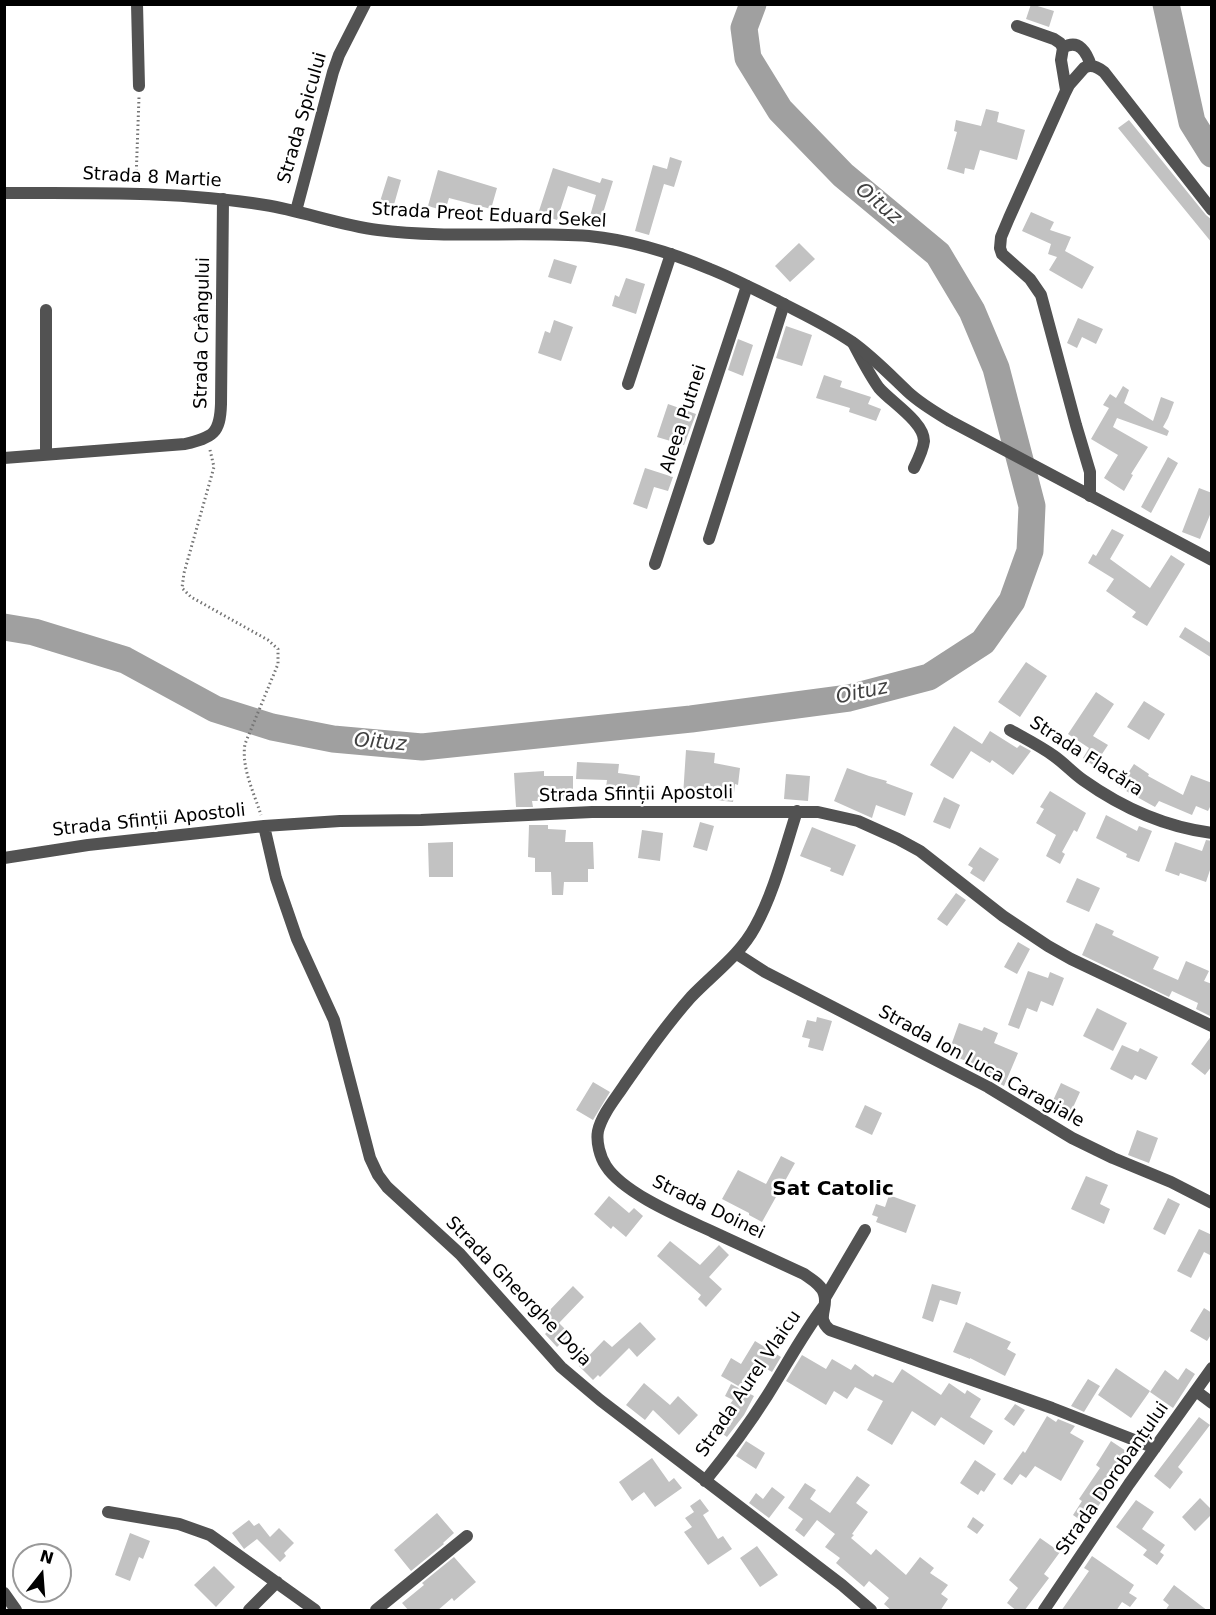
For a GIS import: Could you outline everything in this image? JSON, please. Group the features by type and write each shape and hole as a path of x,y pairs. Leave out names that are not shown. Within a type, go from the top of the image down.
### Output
{"street":[{"path":"137,4 139,86"},
{"name":"Strada Spicului","path":"296,211 339,54 365,4"},
{"path":"1017,26 1054,39 1064,48"},
{"path":"1066,90 1060,60 1064,48 1068,45 1081,48 1087,55 1091,66"},
{"path":"1085,494 1090,472 1041,295 1030,279 1002,254 1000,248 1001,237 1066,90 1084,68 1095,66 1104,72 1212,210"},
{"name":"Strada 8 Martie","path":"4,193 136,194 223,199 296,211"},
{"name":"Strada Crângului","path":"207,437 218,426 220,416 223,199"},
{"name":"Strada Preot Eduard Sekel","path":"296,211 378,230 590,237 629,243 671,254 710,269 818,321 878,362 926,407 1212,560"},
{"path":"628,384 671,254"},
{"name":"Aleea Putnei","path":"655,564 747,286"},
{"path":"709,539 784,304"},
{"path":"45,310 46,454"},
{"path":"853,343 880,389 911,418 921,431 924,440 914,468"},
{"path":"4,458 185,444 207,437"},
{"name":"Strada Flacăra","path":"1010,730 1053,755 1080,778 1111,799 1165,822 1212,833"},
{"name":"Strada Doinei","path":"797,811 756,926 737,954 714,973 690,999 610,1105 598,1132 598,1149 606,1166 619,1180 643,1198 804,1274 824,1291 822,1319 824,1325 838,1334 1052,1408 1155,1448"},
{"name":"Strada Sfinții Apostoli","path":"4,858 88,845 264,826 340,821 409,821 592,812 818,812 868,825 898,839 920,851 1003,916 1048,946 1212,1026"},
{"name":"Strada Gheorghe Doja","path":"264,826 276,878 297,939 334,1020 370,1158 387,1187 460,1254 561,1367 600,1400 842,1585 871,1611"},
{"name":"Strada Ion Luca Caragiale","path":"737,954 765,972 988,1087 1072,1138 1212,1203"},
{"name":"Strada Aurel Vlaicu","path":"705,1481 736,1443 767,1396 825,1302 865,1230"},
{"name":"Strada Dorobanțului","path":"1044,1611 1129,1484 1212,1368"},
{"path":"1196,1391 1212,1403"},
{"path":"108,1512 179,1524 210,1535 315,1611"},
{"path":"376,1611 467,1536"},
{"path":"249,1611 277,1582"},
{"path":"4,1593 16,1611"}],"path":[{"path":"136,194 139,86"},
{"path":"207,437 214,467 184,573 182,588 191,597 268,640 278,649 278,664 248,736 243,754 264,826"}],"building":[{"path":"1031,4 1054,11 1049,27 1026,19"},
{"path":"986,109 999,112 997,122 1025,130 1017,160 980,150 974,170 965,168 964,174 947,169 957,132 954,131 956,120 981,126"},
{"path":"1129,120 1212,220 1212,243 1118,128"},
{"path":"670,157 682,161 674,187 664,184 649,235 635,231 653,165 667,169"},
{"path":"553,168 600,183 602,178 613,181 599,226 588,223 596,195 568,186 557,220 538,214"},
{"path":"438,170 497,188 491,209 449,198 445,211 428,206"},
{"path":"388,176 401,180 391,215 377,211"},
{"path":"1031,212 1054,222 1050,230 1071,237 1065,251 1094,267 1082,289 1049,270 1057,257 1048,254 1051,244 1022,231"},
{"path":"799,243 815,259 790,282 775,266"},
{"path":"554,259 577,266 571,284 548,277"},
{"path":"626,278 645,284 636,314 612,306 615,295 619,297"},
{"path":"1078,318 1103,329 1096,344 1082,337 1077,348 1067,343"},
{"path":"554,320 573,327 561,361 538,353 545,331 550,333"},
{"path":"786,326 812,335 802,366 776,358"},
{"path":"738,339 753,345 743,376 728,370"},
{"path":"824,375 842,381 840,387 871,397 868,404 881,409 876,421 849,412 850,408 816,398"},
{"path":"1123,386 1129,390 1124,403 1153,421 1161,397 1174,402 1163,427 1169,431 1167,436 1117,418 1113,427 1148,447 1131,474 1133,475 1124,491 1104,478 1118,455 1091,439 1109,408 1103,405 1110,394 1116,398"},
{"path":"668,404 696,414 684,445 657,437"},
{"path":"1168,457 1178,463 1151,513 1141,507"},
{"path":"645,468 673,477 668,491 654,487 647,509 633,504"},
{"path":"1199,488 1212,493 1212,510 1200,539 1182,532"},
{"path":"1112,529 1124,535 1110,559 1150,588 1171,555 1185,564 1147,626 1132,617 1136,612 1106,591 1114,579 1088,563 1093,554 1096,556"},
{"path":"1185,627 1212,644 1212,658 1179,637"},
{"path":"1026,662 1047,676 1020,717 998,702"},
{"path":"1096,692 1114,704 1093,736 1108,745 1094,766 1083,758 1089,748 1068,734"},
{"path":"1144,701 1165,714 1149,740 1127,727"},
{"path":"954,726 982,744 990,731 1017,748 1020,745 1031,751 1013,775 992,760 990,763 971,751 953,779 930,765"},
{"path":"686,750 715,753 714,763 740,768 733,802 683,796"},
{"path":"577,762 619,764 618,773 640,776 638,798 605,795 607,780 576,779"},
{"path":"1134,764 1149,774 1148,776 1183,795 1191,775 1212,783 1212,803 1208,811 1196,806 1192,815 1159,801 1155,807 1119,787"},
{"path":"847,768 887,781 886,783 913,793 905,816 876,805 872,818 834,801"},
{"path":"544,771 544,776 573,776 571,801 532,801 533,807 516,807 514,773"},
{"path":"786,774 810,776 808,801 784,799"},
{"path":"1050,791 1086,813 1077,832 1074,830 1062,852 1065,854 1060,864 1046,856 1056,835 1036,823 1044,809 1040,807"},
{"path":"944,797 960,805 950,829 933,822"},
{"path":"1106,815 1137,831 1139,826 1152,831 1139,862 1126,857 1127,854 1096,838"},
{"path":"700,822 714,826 707,851 693,847"},
{"path":"529,825 548,825 548,829 566,830 565,842 593,842 594,869 588,869 588,882 564,882 563,895 552,895 551,872 535,872 535,858 528,857"},
{"path":"812,827 856,845 843,876 830,871 831,868 800,856"},
{"path":"642,830 663,833 660,861 638,858"},
{"path":"1206,840 1212,841 1212,864 1206,882 1180,873 1179,876 1165,871 1175,842 1202,851"},
{"path":"453,842 453,877 429,877 428,843"},
{"path":"980,847 999,859 984,882 970,873 973,868 968,865"},
{"path":"1077,878 1100,888 1089,912 1066,902"},
{"path":"956,893 966,900 947,926 937,919"},
{"path":"1096,923 1114,931 1112,935 1159,957 1153,969 1178,980 1186,961 1209,971 1204,981 1212,984 1210,1016 1196,1009 1198,1003 1172,991 1169,997 1082,955"},
{"path":"1018,942 1030,949 1017,974 1004,967"},
{"path":"1028,971 1048,978 1050,972 1064,978 1053,1006 1041,1001 1037,1012 1027,1008 1019,1029 1008,1025"},
{"path":"1097,1008 1127,1023 1113,1051 1083,1036"},
{"path":"817,1017 832,1021 823,1051 808,1047 810,1039 802,1037 807,1020 816,1022"},
{"path":"959,1023 982,1031 984,1027 998,1033 994,1043 1018,1053 1004,1086 967,1067 969,1062 948,1054"},
{"path":"1212,1035 1212,1066 1205,1075 1191,1064"},
{"path":"1122,1045 1138,1052 1140,1048 1158,1057 1146,1080 1135,1075 1132,1080 1110,1069"},
{"path":"593,1082 610,1092 593,1120 576,1110"},
{"path":"1061,1083 1080,1092 1070,1114 1051,1105"},
{"path":"865,1105 882,1113 872,1135 855,1127"},
{"path":"1137,1130 1158,1138 1149,1163 1128,1155"},
{"path":"781,1156 795,1163 762,1222 722,1199 738,1170 766,1184"},
{"path":"1086,1176 1108,1185 1100,1204 1110,1209 1104,1224 1071,1209"},
{"path":"889,1195 916,1205 906,1233 876,1222 878,1217 872,1215 876,1204 885,1207"},
{"path":"609,1196 629,1213 634,1208 643,1216 626,1237 613,1226 611,1229 594,1214"},
{"path":"1168,1198 1180,1204 1165,1235 1153,1229"},
{"path":"1199,1229 1212,1235 1212,1256 1204,1252 1191,1278 1177,1271"},
{"path":"670,1241 700,1265 719,1245 729,1255 709,1277 722,1289 706,1307 698,1299 701,1295 657,1256"},
{"path":"932,1284 961,1292 957,1305 940,1300 933,1322 922,1318"},
{"path":"573,1286 584,1297 559,1323 570,1334 557,1347 545,1334 556,1323 546,1314"},
{"path":"1204,1308 1212,1313 1212,1333 1207,1341 1190,1331"},
{"path":"640,1322 656,1339 637,1357 629,1348 600,1377 598,1375 593,1380 579,1366 604,1340 612,1347"},
{"path":"966,1322 1011,1342 1007,1349 1016,1354 1005,1376 953,1352"},
{"path":"755,1341 781,1357 772,1372 754,1363 740,1387 721,1376 731,1358 741,1364"},
{"path":"802,1355 826,1369 832,1359 851,1370 855,1364 873,1377 875,1374 893,1383 902,1369 941,1395 949,1383 965,1394 967,1390 981,1399 970,1417 993,1431 984,1445 941,1417 935,1426 912,1411 892,1445 867,1430 883,1401 855,1387 847,1399 834,1391 826,1405 786,1381"},
{"path":"1116,1368 1150,1391 1131,1418 1098,1395"},
{"path":"1186,1368 1195,1374 1173,1408 1150,1392 1165,1370 1178,1380"},
{"path":"1088,1379 1100,1386 1084,1412 1071,1406"},
{"path":"644,1383 670,1405 678,1396 698,1415 679,1435 653,1410 645,1420 626,1405"},
{"path":"731,1384 754,1396 744,1415 727,1437 713,1427 733,1400 725,1396"},
{"path":"1015,1404 1025,1410 1014,1426 1004,1419"},
{"path":"1047,1416 1056,1422 1058,1419 1075,1426 1070,1433 1084,1441 1061,1481 1035,1466 1026,1478 1020,1474 1012,1485 1003,1479 1023,1451 1025,1453"},
{"path":"1199,1417 1210,1425 1178,1467 1183,1472 1170,1489 1154,1476"},
{"path":"746,1441 765,1453 756,1469 736,1456"},
{"path":"1111,1441 1126,1451 1105,1485 1110,1489 1086,1524 1073,1515 1082,1501 1079,1499 1100,1468 1096,1465"},
{"path":"652,1458 669,1482 674,1478 682,1488 655,1507 644,1492 632,1501 619,1482"},
{"path":"975,1460 996,1474 984,1492 981,1490 978,1495 960,1483"},
{"path":"857,1476 870,1485 856,1503 868,1512 851,1538 871,1555 876,1549 906,1575 920,1557 934,1568 930,1573 948,1585 941,1594 948,1599 940,1611 892,1611 884,1604 889,1598 869,1581 864,1587 836,1563 840,1558 825,1547 835,1534 817,1520 804,1537 795,1530 803,1519 788,1508 805,1483 816,1490 810,1499 830,1513"},
{"path":"772,1487 785,1497 769,1518 749,1503 756,1493 763,1499"},
{"path":"1200,1498 1212,1510 1212,1514 1195,1531 1182,1517"},
{"path":"700,1499 709,1511 703,1515 718,1539 723,1536 732,1549 708,1565 684,1532 692,1527 685,1518 694,1512 690,1506"},
{"path":"1136,1500 1154,1512 1142,1529 1165,1545 1160,1552 1164,1555 1157,1565 1143,1555 1147,1550 1116,1527"},
{"path":"437,1513 454,1533 411,1571 394,1550"},
{"path":"973,1517 984,1525 977,1534 967,1527"},
{"path":"249,1520 254,1526 259,1523 270,1537 279,1528 294,1543 284,1553 286,1556 280,1562 257,1539 244,1549 232,1533"},
{"path":"130,1533 150,1541 143,1559 139,1557 130,1581 115,1575"},
{"path":"1040,1538 1060,1552 1044,1574 1049,1578 1024,1611 1017,1611 1007,1603 1018,1588 1009,1580"},
{"path":"757,1546 778,1575 760,1587 740,1558"},
{"path":"1092,1556 1134,1585 1129,1593 1137,1598 1130,1607 1122,1602 1116,1611 1061,1611 1089,1571 1084,1568"},
{"path":"454,1557 476,1582 454,1601 452,1598 437,1611 409,1611 402,1603"},
{"path":"214,1566 235,1587 216,1607 194,1585"},
{"path":"1174,1585 1208,1611 1165,1611 1169,1605 1163,1600"}],"waterway":[{"name":"Oituz","path":"4,627 34,632 125,660 215,709 272,727 333,739 422,747 691,719 849,698 929,677 983,642 1012,601 1030,551 1032,506 996,368 972,311 938,254 843,175 780,110 748,58 744,28 753,4"},
{"name":"Oituz","path":"1166,4 1192,122 1212,154"}],"district":[{"name":"Sat Catolic","path":"833,1190"}]}
